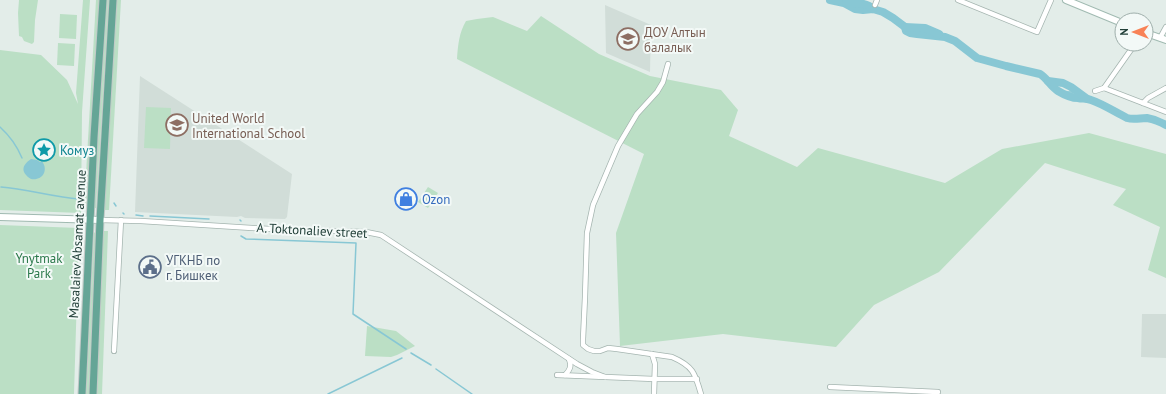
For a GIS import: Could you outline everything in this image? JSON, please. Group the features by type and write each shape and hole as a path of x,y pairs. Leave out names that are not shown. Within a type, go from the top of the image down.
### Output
{"main road":[{"name":"Masalaiev Absamat avenue","path":"82,394 94,129 103,0"},
{"name":"Masalaiev Absamat avenue","path":"93,394 100,220 113,0"},
{"path":"1066,0 1114,20"},
{"name":"A. Toktonaliev street","path":"0,217 100,220"}],"street":[{"path":"958,0 1037,32 1051,0"},
{"path":"1163,39 1166,27"},
{"path":"1095,91 1104,88 1129,52"},
{"path":"668,64 663,82 657,92 637,114 618,146 593,205 587,233 582,339 584,345 588,349 594,351 600,351 608,348 672,357 685,364 693,372 697,379 701,394"},
{"path":"1104,88 1166,112"},
{"path":"1143,103 1148,98 1166,88"},
{"name":"A. Toktonaliev street","path":"100,220 366,232 381,234 569,359 584,368 606,377"},
{"path":"114,351 121,220"},
{"path":"652,354 655,364 654,394"},
{"path":"565,375 570,368 569,359"},
{"path":"556,375 654,379 697,379"},
{"path":"830,387 938,392"}],"shaded area":[{"name":"ДОУ Алтын балалык","path":"605,5 651,25 650,72 606,53"},
{"name":"United World International School","path":"140,76 292,174 287,217 285,219 245,218 241,216 135,212"},
{"path":"1142,314 1166,314 1166,358 1141,357"}],"green space":[{"path":"19,0 38,0 34,42 32,44 24,41 22,37 19,36"},
{"path":"83,0 90,0 82,112 81,213 0,210 0,50 41,55 67,80 78,104 76,93"},
{"path":"96,0 100,0 86,209 84,209"},
{"path":"106,0 109,0 96,208 94,208"},
{"path":"117,0 121,0 109,210 104,210"},
{"path":"60,14 77,15 76,39 59,38"},
{"path":"541,16 599,54 650,76 721,90 738,110 729,136 797,167 818,148 945,183 1002,149 1089,133 1166,154 1166,278 1148,270 1160,227 1113,205 1126,189 1045,163 939,272 874,305 836,347 723,334 620,346 616,233 644,154 457,59 460,35 466,21 493,17 527,31"},
{"path":"58,43 75,44 74,66 57,65"},
{"path":"146,107 171,108 170,149 144,148"},
{"path":"428,187 438,193 428,208 418,202"},
{"name":"Ynytmak Park","path":"0,225 79,228 74,394 0,394"},
{"path":"103,231 108,231 102,394 97,394"},
{"path":"95,232 89,394 86,394 94,233"},
{"path":"367,326 396,331 415,346 391,357 365,356"}],"water":[{"path":"31,159 40,162 42,161 45,168 41,177 31,179 25,174 24,166"}],"waterway":[{"path":"830,0 844,3 855,9 873,9 883,12 905,27 906,31 910,33 945,37 955,41 977,58 1040,74 1055,89 1068,96 1088,99 1127,118 1147,118 1166,125"},
{"path":"846,3 864,4 873,9"},
{"path":"905,27 925,28 939,34"},
{"path":"1048,81 1063,83 1086,98"},
{"path":"1061,92 1076,92"},
{"path":"0,127 13,141 22,158"},
{"path":"1,187 79,199"},
{"path":"136,215 143,216"},
{"path":"150,216 209,219"},
{"path":"241,236 246,239 356,243 353,314 406,349"},
{"path":"411,353 431,365"},
{"path":"328,394 402,358"},
{"path":"436,369 472,394"}],"place":[{"name":"ДОУ Алтын балалык","path":"628,39"},
{"name":"United World International School","path":"177,125"},
{"name":"Комуз","path":"44,150"},
{"name":"Ozon","path":"406,199"},
{"name":"УГКНБ по г. Бишкек","path":"150,267"}]}
